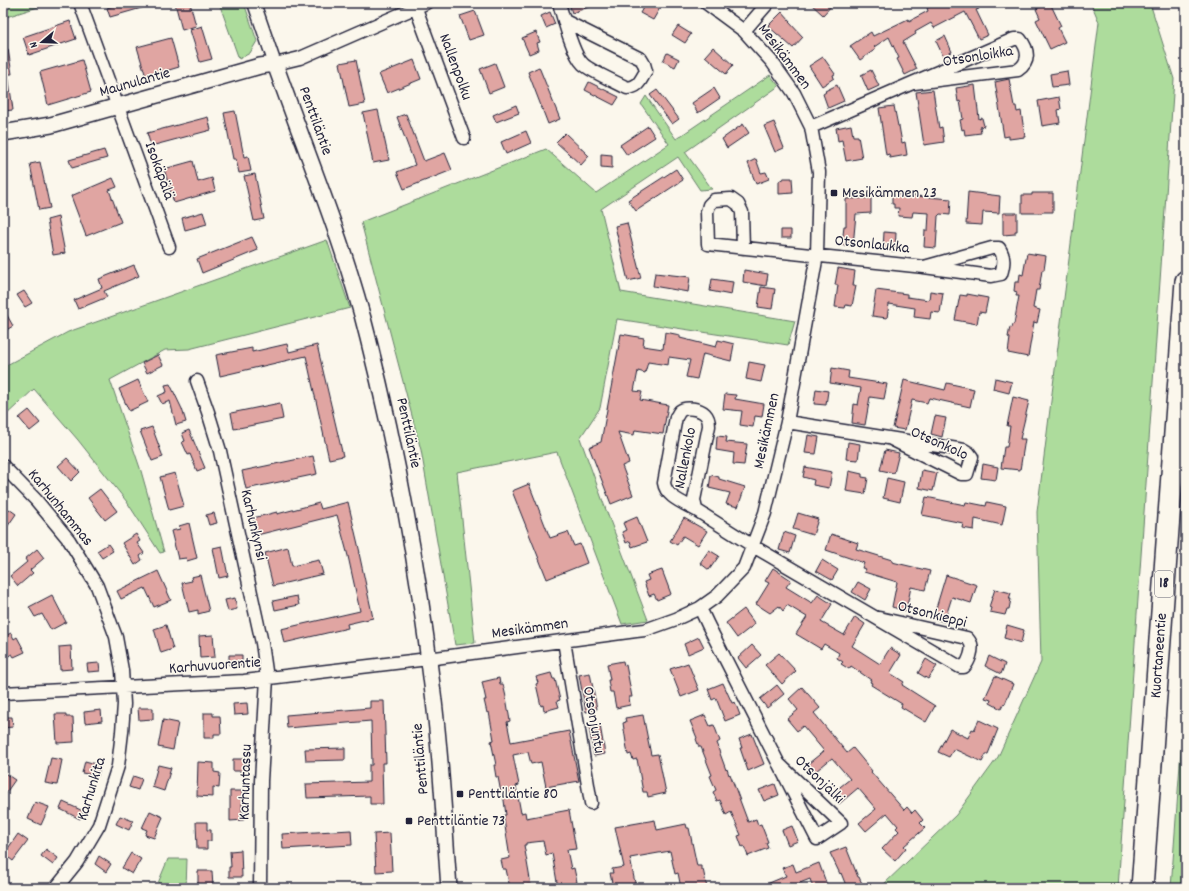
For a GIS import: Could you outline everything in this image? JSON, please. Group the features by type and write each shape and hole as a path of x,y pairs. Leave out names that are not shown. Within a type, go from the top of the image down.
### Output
{"highway":[{"name":"Kuortaneentie","path":"1142,888 1186,281"}],"street":[{"name":"Isokäpälä","path":"80,3 169,247"},
{"name":"Penttiläntie","path":"254,3 348,266 368,337 397,464 415,564 432,684 442,785 449,888"},
{"path":"559,3 564,21 576,54 584,66 627,88 633,88 638,84 646,71 641,59 564,21"},
{"name":"Mesikämmen","path":"428,659 646,630 700,608 717,596 744,568 765,512 787,422 816,255 819,172 811,127 794,93 772,62 744,31 706,3"},
{"path":"744,31 768,3"},
{"path":"275,64 300,58 419,4"},
{"name":"Nallenpolku","path":"419,4 464,138"},
{"name":"Otsonloikka","path":"811,127 1014,39 1020,39 1024,44 1027,58 1024,65 1018,70 914,83"},
{"name":"Maunulantie","path":"3,133 51,125 260,66 275,64"},
{"name":"Otsonlaukka","path":"743,248 742,212 738,204 731,199 714,200 709,205 707,212 708,244 743,248 816,255 924,267 992,276 1001,274 1004,266 1004,255 999,248 992,248 924,267"},
{"name":"Karhunkynsi","path":"197,382 220,451 262,643 268,678"},
{"name":"Nallenkolo","path":"696,510 694,500 709,426 706,415 701,411 685,409 680,411 676,417 664,483 665,489 668,494 753,546"},
{"name":"Otsonkolo","path":"787,422 891,440 964,450 972,457 968,474 961,474 891,440"},
{"name":"Karhunhammas","path":"3,466 36,500 69,540 97,586 116,637 122,670 123,687"},
{"name":"Otsonkieppi","path":"753,546 960,667 964,667 968,663 972,649 971,643 967,638 878,618"},
{"name":"Otsonjälki","path":"700,608 708,625 817,840 841,823 778,763"},
{"name":"Otsonjuntu","path":"564,641 591,804"},
{"name":"Karhuvuorentie","path":"3,693 268,678 428,659"},
{"name":"Karhuntassu","path":"260,888 261,781 268,678"},
{"name":"Karhunkita","path":"56,888 77,862 99,825 118,766 124,704 123,687"}],"green space":[{"path":"3,3 40,3 38,7 3,18"},
{"path":"219,3 244,3 257,41 250,53 239,59"},
{"path":"1091,3 1150,3 1174,79 1118,888 875,888 883,885 956,815 998,757 1041,662 1037,512 1099,22"},
{"path":"770,75 779,86 685,152 712,189 700,190 678,157 601,209 621,292 795,321 788,345 617,319 600,408 580,438 648,620 622,624 557,452 457,472 475,643 455,645 421,450 361,222 546,149 596,193 669,144 641,104 646,96 676,139"},
{"path":"327,240 350,308 189,349 165,350 110,380 141,471 164,552 160,553 127,502 78,440 34,389 3,418 3,367 68,332"},
{"path":"1186,681 1186,888 1171,888"},
{"path":"168,859 187,859 186,888 156,888"}],"building":[{"path":"123,3 151,3 152,5 110,17 107,8"},
{"path":"175,3 190,3 196,26 182,30"},
{"path":"569,3 596,3 597,4 572,13"},
{"path":"646,3 651,3 660,8 653,20 640,13"},
{"path":"810,3 834,3 823,15"},
{"path":"937,3 982,3 977,6 979,9 976,10 988,35 979,39 965,12 934,28 931,23 915,32 916,34 903,42 917,69 905,75 889,37 874,47 876,49 860,60 850,46 871,32 873,36 908,19 909,21 928,11 927,8"},
{"path":"1050,3 1061,26 1058,28 1065,42 1050,49 1036,20 1040,18 1036,9"},
{"path":"475,11 484,35 469,40 460,16"},
{"path":"550,12 555,24 546,28 541,16"},
{"path":"782,12 803,37 793,48 768,26"},
{"path":"70,21 76,39 29,55 23,37"},
{"path":"202,26 212,59 200,62 190,30"},
{"path":"678,26 691,34 685,43 672,35"},
{"path":"536,32 540,42 537,43 539,50 529,54 522,38"},
{"path":"945,36 952,52 943,56 936,41"},
{"path":"171,38 179,67 146,77 137,47"},
{"path":"713,47 733,65 726,74 705,56"},
{"path":"8,49 12,74 8,74 13,110 3,111 3,50"},
{"path":"667,53 679,59 675,67 663,61"},
{"path":"823,57 835,74 833,75 834,78 822,86 809,66"},
{"path":"82,60 91,92 48,105 40,72"},
{"path":"356,60 365,104 349,107 340,63"},
{"path":"414,60 421,79 387,93 379,74"},
{"path":"495,63 504,87 489,93 480,69"},
{"path":"539,67 560,119 548,124 528,72"},
{"path":"871,70 879,86 868,91 861,75"},
{"path":"1067,71 1069,85 1052,87 1050,74"},
{"path":"1009,79 1014,106 1016,106 1017,112 1021,111 1025,137 1009,139 1009,136 1004,137 995,82"},
{"path":"589,82 619,97 614,105 585,90"},
{"path":"837,85 844,101 828,108 823,94 826,92 825,91"},
{"path":"975,85 979,119 982,118 984,126 980,127 981,133 965,135 964,129 962,130 960,120 963,119 956,88"},
{"path":"714,88 720,98 698,113 692,103"},
{"path":"657,90 679,119 672,124 650,95"},
{"path":"933,90 939,128 942,127 944,142 924,145 916,92"},
{"path":"1059,97 1061,109 1058,110 1060,123 1042,126 1038,101"},
{"path":"516,105 519,113 496,122 493,115"},
{"path":"894,106 902,143 905,142 907,155 890,158 889,154 886,155 879,108"},
{"path":"378,110 389,160 373,163 363,113"},
{"path":"235,111 244,157 248,156 251,171 239,173 236,159 233,159 224,113"},
{"path":"406,114 424,161 445,153 452,170 404,189 397,172 415,165 397,117"},
{"path":"208,117 211,130 151,146 147,133"},
{"path":"774,122 784,148 775,152 764,126"},
{"path":"743,124 749,133 727,148 722,139"},
{"path":"851,125 853,136 858,136 862,158 846,161 842,140 838,141 836,128"},
{"path":"648,126 655,137 627,155 620,145"},
{"path":"526,131 531,143 506,154 501,142"},
{"path":"565,133 589,156 581,165 556,142"},
{"path":"104,150 107,158 72,168 69,160"},
{"path":"601,154 612,155 612,168 601,167"},
{"path":"756,159 761,173 766,172 769,179 756,184 748,163"},
{"path":"193,161 198,182 212,178 215,191 174,203 164,169"},
{"path":"40,162 50,208 39,210 30,164"},
{"path":"676,169 683,180 636,211 628,200"},
{"path":"255,174 264,219 254,221 244,176"},
{"path":"113,178 117,187 109,190 121,222 86,236 71,196"},
{"path":"784,178 792,178 793,193 779,194 779,181"},
{"path":"968,192 1000,196 999,213 983,212 982,225 966,224"},
{"path":"1032,193 1053,193 1053,212 1022,213 1022,195 1032,195"},
{"path":"892,194 951,199 950,215 940,214 938,216 936,248 924,247 925,230 928,230 929,213 913,212 912,217 898,216 899,208 894,208 894,204 892,204"},
{"path":"871,198 871,213 856,214 853,246 842,245 844,226 846,226 846,199"},
{"path":"203,212 207,224 185,230 182,218"},
{"path":"1003,213 1017,213 1017,231 1015,231 1015,234 1003,235"},
{"path":"58,217 65,253 53,255 47,220"},
{"path":"627,223 641,278 628,281 615,226"},
{"path":"781,230 791,230 791,238 781,238"},
{"path":"884,232 896,233 895,251 883,250"},
{"path":"252,237 258,250 202,273 197,259"},
{"path":"1027,253 1046,256 1039,290 1036,290 1033,308 1040,310 1037,323 1034,322 1028,357 1008,353 1010,338 1008,337 1010,327 1012,328 1014,324 1019,296 1016,296 1017,292 1014,291 1015,282 1019,282 1020,274 1023,275"},
{"path":"134,265 139,276 104,291 107,297 78,309 74,300 102,288 99,279"},
{"path":"838,268 855,271 853,286 856,286 852,306 846,305 845,308 835,307 838,285 835,285"},
{"path":"744,270 768,274 766,286 743,282"},
{"path":"655,273 690,277 688,292 653,286"},
{"path":"712,279 733,282 731,295 710,291"},
{"path":"761,287 775,289 772,309 758,307"},
{"path":"876,290 907,294 907,297 929,300 930,291 943,293 940,313 931,312 930,319 914,317 915,308 889,304 887,318 872,316"},
{"path":"24,291 32,303 25,307 17,295"},
{"path":"967,294 988,298 985,313 979,312 977,324 955,320 960,295 967,296"},
{"path":"3,308 13,326 3,332"},
{"path":"665,332 680,335 680,338 716,347 718,340 734,344 731,361 703,354 697,379 686,377 690,360 669,357 668,365 648,362 645,373 638,371 634,391 642,392 640,400 668,405 663,434 635,430 634,435 618,432 629,463 622,466 633,495 611,504 589,447 601,442 621,334 644,338 643,346 663,349"},
{"path":"287,344 289,352 317,345 343,456 329,459 306,356 220,376 216,355 252,348 252,352"},
{"path":"158,355 163,365 147,373 142,363"},
{"path":"749,362 765,365 761,382 746,379"},
{"path":"832,368 849,371 848,378 887,384 884,399 870,397 865,425 852,423 854,404 858,405 861,388 830,383"},
{"path":"995,378 1012,382 1009,393 993,389"},
{"path":"138,380 148,402 129,411 119,389"},
{"path":"904,380 945,390 947,383 974,389 970,407 929,398 927,403 912,400 905,430 893,428"},
{"path":"170,384 182,409 186,422 176,425 170,401 162,404 158,396 167,392 165,385"},
{"path":"816,389 828,391 826,405 814,404"},
{"path":"725,394 736,395 735,399 764,404 762,417 755,416 753,427 740,425 742,411 723,409"},
{"path":"1013,397 1029,401 1020,439 1025,439 1020,470 1001,468 1004,447 1007,447 1010,426 1007,426"},
{"path":"280,403 283,419 234,429 231,413"},
{"path":"29,410 40,423 30,431 19,418"},
{"path":"935,416 946,418 942,437 931,434"},
{"path":"152,427 163,457 152,461 140,431"},
{"path":"189,430 205,468 197,471 190,454 188,455 182,442 185,441 182,433"},
{"path":"808,435 819,437 816,454 805,453"},
{"path":"717,436 727,437 726,442 747,444 744,465 733,464 734,453 716,450"},
{"path":"848,442 860,444 858,460 846,459"},
{"path":"885,450 899,453 894,473 880,470"},
{"path":"313,456 317,474 246,489 242,471"},
{"path":"67,458 80,472 71,481 58,466"},
{"path":"983,464 998,467 996,480 981,478"},
{"path":"805,467 832,472 829,488 813,485 814,480 803,477"},
{"path":"922,470 937,473 933,491 919,488"},
{"path":"849,471 862,474 862,477 868,478 865,494 846,491"},
{"path":"175,473 184,506 169,510 160,477"},
{"path":"711,475 745,487 738,507 726,504 730,493 709,488"},
{"path":"887,478 904,482 900,502 883,498"},
{"path":"529,484 550,538 568,532 574,546 580,544 587,563 547,579 512,491"},
{"path":"100,489 117,511 105,520 88,498"},
{"path":"926,497 965,505 966,502 986,506 987,502 1006,506 1002,525 975,519 974,530 962,528 963,523 922,515"},
{"path":"348,502 373,618 347,624 348,628 284,643 281,629 360,611 348,556 337,515 257,535 253,518 277,512 277,514 319,503 321,509"},
{"path":"9,509 16,514 3,533 3,516"},
{"path":"214,513 217,523 209,525 206,515"},
{"path":"798,513 818,519 813,535 793,529"},
{"path":"637,517 647,542 632,547 630,541 626,543 622,532 626,530 623,523"},
{"path":"684,518 707,531 698,545 683,536 677,545 670,541"},
{"path":"189,523 197,558 187,561 186,558 178,559 171,531 180,529 179,526"},
{"path":"784,532 795,536 790,553 779,550"},
{"path":"136,534 140,541 137,543 144,553 140,556 142,560 135,565 122,543"},
{"path":"831,534 858,543 856,549 892,560 892,562 930,571 925,590 911,587 906,611 892,607 897,582 864,572 866,569 862,568 864,563 826,550"},
{"path":"108,544 113,551 102,558 97,551"},
{"path":"222,546 228,576 219,578 213,548"},
{"path":"288,547 292,566 319,560 323,574 273,586 265,553"},
{"path":"37,549 44,558 30,570 33,573 18,586 10,576 27,562 25,559"},
{"path":"709,550 719,556 709,570 700,563"},
{"path":"822,560 838,570 832,580 816,571"},
{"path":"773,568 791,580 786,587 812,603 818,595 832,604 821,622 844,635 855,617 865,624 852,646 880,664 890,648 901,655 890,673 904,682 902,685 935,706 926,722 901,707 902,704 871,685 871,680 851,666 849,669 841,664 843,662 837,658 839,653 824,644 821,649 796,634 807,617 787,605 783,611 779,606 770,613 756,604 769,583 765,581"},
{"path":"662,570 671,594 657,600 654,594 649,596 644,582 649,580 647,575"},
{"path":"158,571 171,600 154,607 145,588 121,599 117,591"},
{"path":"200,575 209,611 198,614 198,610 189,612 182,583 192,581 191,577"},
{"path":"946,575 977,585 971,603 952,597 944,622 933,618"},
{"path":"858,582 871,589 865,600 852,592"},
{"path":"995,589 1011,593 1009,599 1011,599 1009,609 1007,609 1005,615 990,612 991,608 989,607"},
{"path":"52,595 66,622 51,630 42,614 35,617 29,607"},
{"path":"297,596 299,605 275,610 273,601"},
{"path":"235,598 237,609 228,611 225,600"},
{"path":"744,609 755,624 737,638 726,623"},
{"path":"166,625 173,649 161,653 154,629"},
{"path":"1007,625 1024,630 1021,643 1004,638"},
{"path":"11,633 14,639 17,637 25,652 14,657 12,654 3,659 3,637"},
{"path":"213,635 215,657 200,658 199,636"},
{"path":"699,637 704,647 688,654 684,644"},
{"path":"752,645 761,655 746,668 738,658"},
{"path":"71,646 72,669 60,670 59,647"},
{"path":"779,653 796,671 782,684 765,665"},
{"path":"229,655 242,655 242,665 229,665"},
{"path":"989,656 1005,664 1001,674 985,666"},
{"path":"926,659 937,666 928,679 918,673"},
{"path":"623,661 624,666 626,665 632,697 629,697 630,705 616,708 613,692 610,692 608,680 610,680 607,664"},
{"path":"99,663 100,671 88,672 87,664"},
{"path":"688,663 699,690 681,697 670,669"},
{"path":"551,673 553,679 555,679 560,700 557,701 559,707 544,711 543,705 541,706 536,677"},
{"path":"590,673 597,709 586,712 579,675"},
{"path":"995,676 1013,684 1005,704 1004,703 1001,709 990,703 991,700 985,698"},
{"path":"499,678 500,684 503,684 506,697 510,721 507,722 511,742 569,731 579,781 546,787 541,762 531,764 528,752 513,755 519,785 516,786 521,813 525,812 526,818 569,810 576,849 567,850 571,869 574,868 577,882 574,883 575,888 558,888 552,853 546,855 543,841 526,843 526,845 524,845 531,885 527,885 527,888 510,888 506,869 503,869 501,860 510,858 504,820 504,815 506,815 503,793 501,793 498,777 496,777 494,765 496,765 491,741 494,740 489,712 487,713 484,700 486,700 482,682"},
{"path":"723,683 732,703 735,702 740,715 725,721 716,698 712,700 708,689"},
{"path":"777,685 784,694 767,708 760,699"},
{"path":"802,687 820,708 814,713 847,753 853,748 872,771 871,772 904,810 907,807 912,813 915,810 923,820 920,823 925,828 904,846 906,848 895,861 882,849 899,831 896,828 898,826 887,813 866,831 859,823 876,809 858,788 839,804 831,794 850,779 832,758 811,775 804,767 824,751 803,726 797,731 787,719 798,710 789,699"},
{"path":"370,701 384,701 386,763 382,763 383,804 370,804 370,796 307,798 306,784 369,782 369,765 372,765 371,721 287,728 286,715 370,708"},
{"path":"247,703 248,714 234,715 233,704"},
{"path":"138,708 153,708 153,719 139,720"},
{"path":"101,710 102,721 85,723 84,712"},
{"path":"204,713 213,713 213,716 220,716 221,734 214,734 214,738 204,738"},
{"path":"55,714 66,714 66,717 73,717 74,742 57,743"},
{"path":"643,715 651,755 658,754 666,793 648,797 647,792 643,792 637,759 633,760 631,754 628,755 623,723 626,722 625,718"},
{"path":"705,715 710,726 714,725 720,741 717,743 718,748 726,770 727,769 729,775 730,774 748,822 756,819 758,825 761,824 768,842 766,843 768,848 748,856 744,846 742,847 738,836 741,835 731,812 726,815 720,800 717,801 713,792 716,790 710,776 712,775 701,747 699,747 690,721"},
{"path":"3,717 12,717 13,727 3,728"},
{"path":"163,720 178,723 173,750 158,747"},
{"path":"979,720 998,729 988,754 986,754 982,762 954,749 949,757 938,752 950,729 968,738 972,729 974,730"},
{"path":"600,725 605,754 594,756 589,727"},
{"path":"752,734 764,764 748,771 740,748 742,748 739,739"},
{"path":"345,748 345,760 306,761 305,749"},
{"path":"51,758 62,760 57,785 45,783"},
{"path":"233,759 244,759 244,771 233,771"},
{"path":"85,761 100,765 98,776 82,773"},
{"path":"198,762 214,763 214,772 220,773 219,788 213,787 213,797 197,796"},
{"path":"158,765 171,768 164,791 152,787"},
{"path":"3,772 15,780 3,797"},
{"path":"133,776 142,779 138,790 129,787"},
{"path":"775,784 779,795 764,801 759,790"},
{"path":"230,791 242,791 242,813 244,813 244,820 230,821"},
{"path":"35,802 49,807 41,825 28,819"},
{"path":"63,802 83,811 80,819 60,809"},
{"path":"150,811 163,817 154,838 145,835 147,830 142,828"},
{"path":"120,816 133,821 129,830 116,824"},
{"path":"655,820 657,830 686,824 687,828 689,828 697,866 701,866 701,869 703,869 707,888 681,888 678,873 675,874 670,851 630,858 636,888 613,888 610,873 613,873 612,869 624,867 615,827"},
{"path":"196,822 207,822 207,830 211,830 211,841 207,841 207,849 197,849"},
{"path":"792,826 798,841 788,845 782,830"},
{"path":"351,830 352,845 283,849 282,834"},
{"path":"390,833 392,871 376,872 374,834"},
{"path":"18,834 28,841 13,861 4,854"},
{"path":"846,847 864,888 847,888 830,853"},
{"path":"46,849 58,858 53,865 41,856"},
{"path":"241,850 242,877 229,877 229,867 231,867 230,851"},
{"path":"131,853 141,859 132,874 122,868"},
{"path":"99,856 111,864 106,872 95,864"},
{"path":"819,863 828,888 813,888 810,879 787,888 757,888 786,876 782,868 793,864 796,872"},
{"path":"198,871 212,871 213,888 198,888"}],"place":[{"name":"Mesikämmen 23","path":"834,193"},
{"name":"Penttiläntie 80","path":"460,794"},
{"name":"Penttiläntie 73","path":"409,821"}]}
